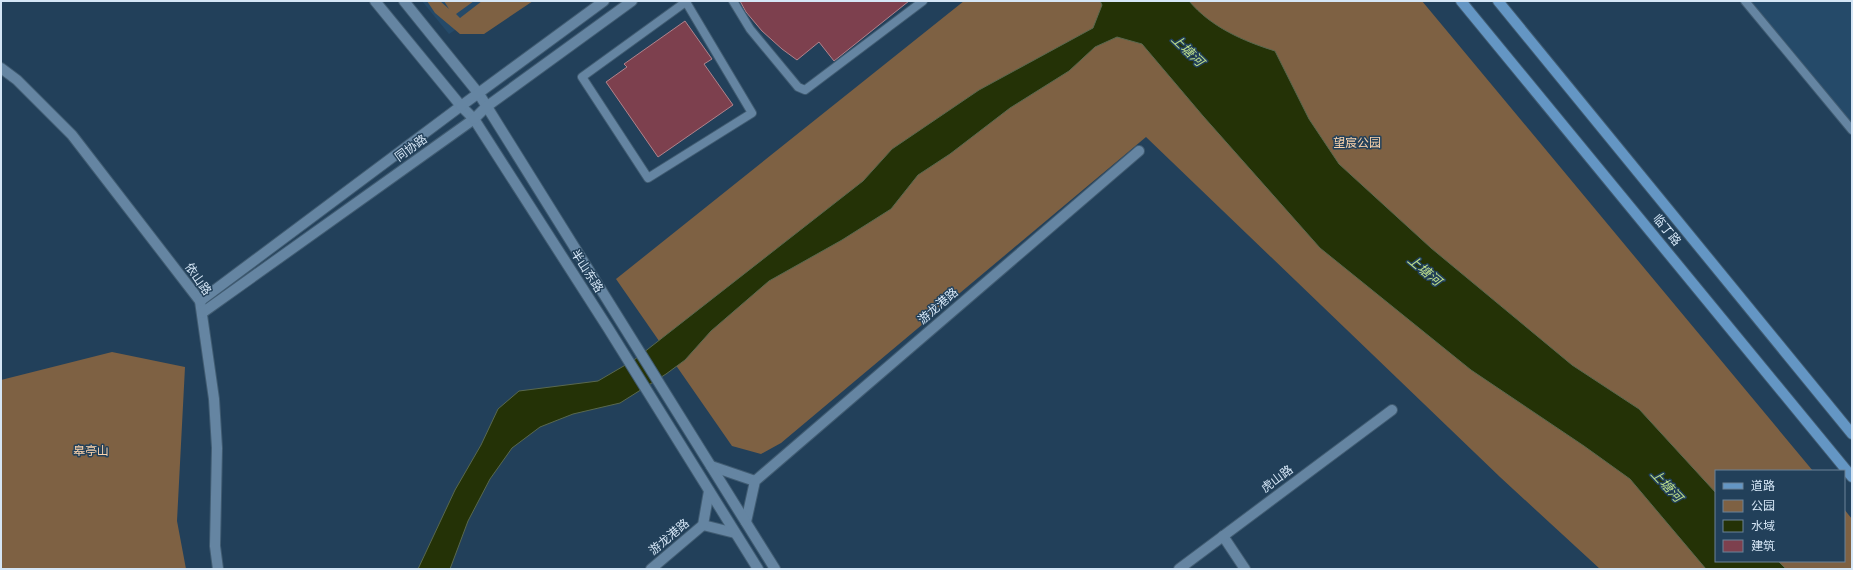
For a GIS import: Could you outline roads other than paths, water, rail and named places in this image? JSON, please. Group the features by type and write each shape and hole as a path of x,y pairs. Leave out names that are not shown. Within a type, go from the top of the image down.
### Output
{"main road":[{"name":"临丁路","path":"1461,1 1852,477"},
{"name":"临丁路","path":"1498,1 1852,434"}],"street":[{"name":"半山东路","path":"375,1 461,106 474,119 608,328 758,569"},
{"name":"半山东路","path":"404,1 479,94 775,569"},
{"name":"同协路","path":"200,301 604,1"},
{"name":"同协路","path":"202,313 474,119 486,107 632,1"},
{"name":"依山路","path":"1,68 17,80 72,135 200,301 214,399 217,448 215,546 218,569"},
{"name":"游龙港路","path":"755,481 1139,152"},
{"name":"虎山路","path":"1179,569 1392,410"},
{"path":"711,466 755,481 746,522"},
{"name":"游龙港路","path":"651,569 703,525 709,491"},
{"name":"游龙港路","path":"703,525 735,533"},
{"path":"1223,536 1245,569"}],"lane":[{"path":"733,1 750,29 798,87 805,90 923,1"},
{"path":"1745,1 1852,130"},
{"path":"687,2 752,113 648,178 582,77 687,2"}],"water":[{"name":"上塘河","path":"1100,1 1189,1 1217,26 1251,43 1275,51 1309,119 1339,164 1431,248 1572,365 1639,409 1715,492 1715,562 1779,562 1786,569 1706,569 1630,479 1584,446 1471,370 1320,248 1203,116 1142,44 1117,37 1095,47 1069,71 1010,108 950,154 918,175 891,209 842,240 769,281 711,331 685,360 666,374 620,403 573,414 540,427 512,448 490,479 468,521 450,569 418,569 455,490 481,445 498,409 519,391 598,381 634,360 863,181 892,149 979,90 1093,28 1102,5"}],"park label":[{"name":"望宸公园","path":"1357,143"},
{"name":"皋亭山","path":"91,451"}]}
